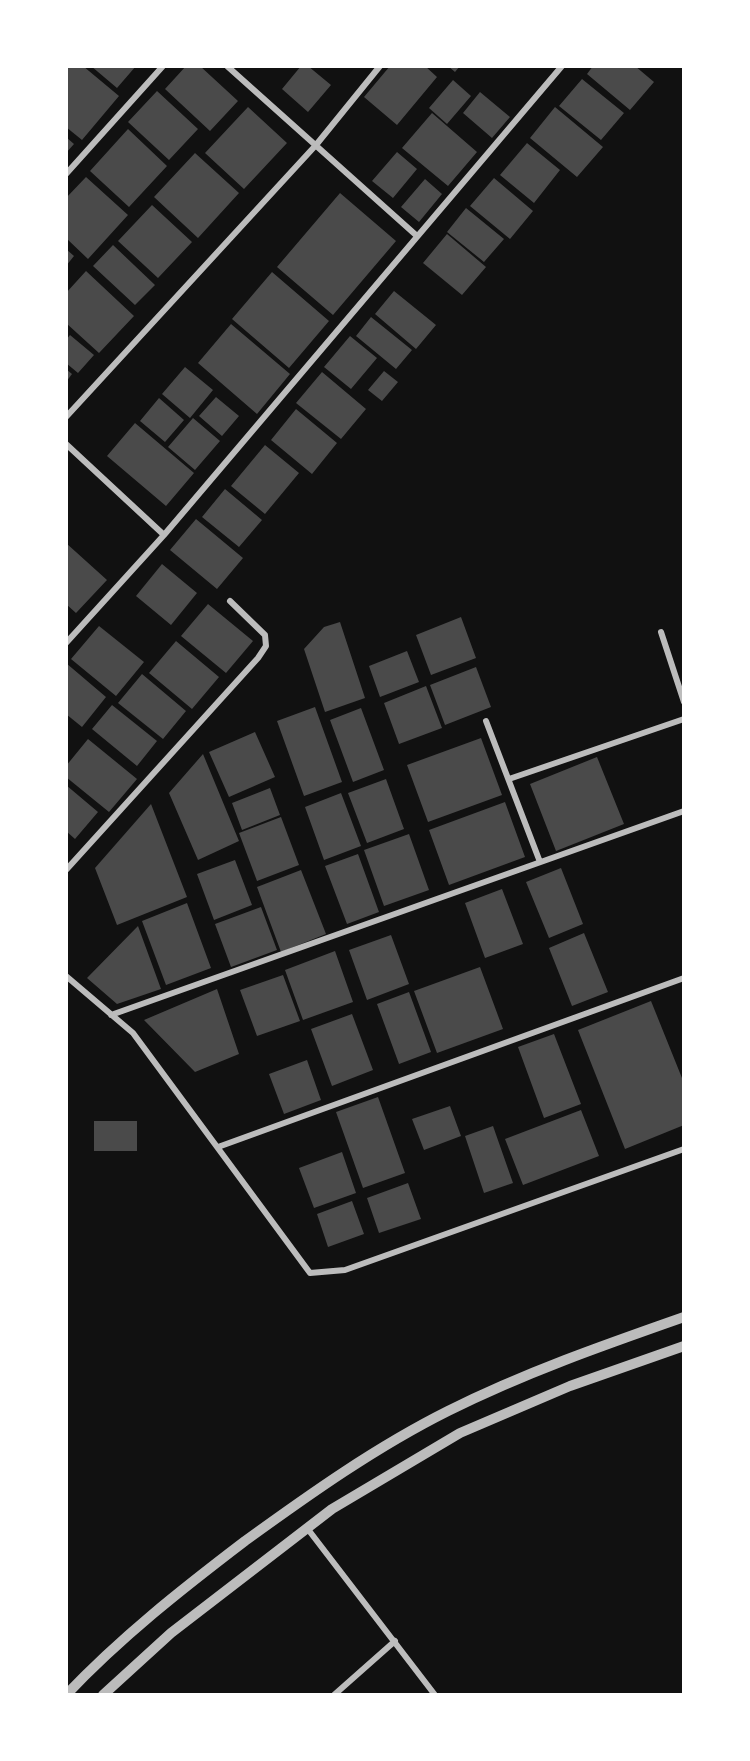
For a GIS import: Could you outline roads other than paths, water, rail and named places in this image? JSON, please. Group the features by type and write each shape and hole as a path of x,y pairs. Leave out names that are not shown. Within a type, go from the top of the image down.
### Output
{"street":[{"path":"66,174 162,66"},
{"path":"227,66 417,236"},
{"path":"66,417 316,145 380,66"},
{"path":"66,643 164,535 562,66"},
{"path":"66,444 164,535"},
{"path":"66,870 258,658 266,646 265,635 230,601"},
{"path":"661,632 684,702"},
{"path":"508,779 684,719"},
{"path":"486,721 540,862"},
{"path":"111,1015 684,811"},
{"path":"66,976 133,1033 310,1273 345,1270 684,1149"},
{"path":"218,1147 684,978"},
{"path":"66,1695 100,1659 151,1614 319,1487 447,1412 565,1358 684,1317"},
{"path":"103,1695 171,1633 332,1509 460,1433 570,1386 684,1346"},
{"path":"307,1528 435,1695"},
{"path":"334,1695 395,1641"}]}
